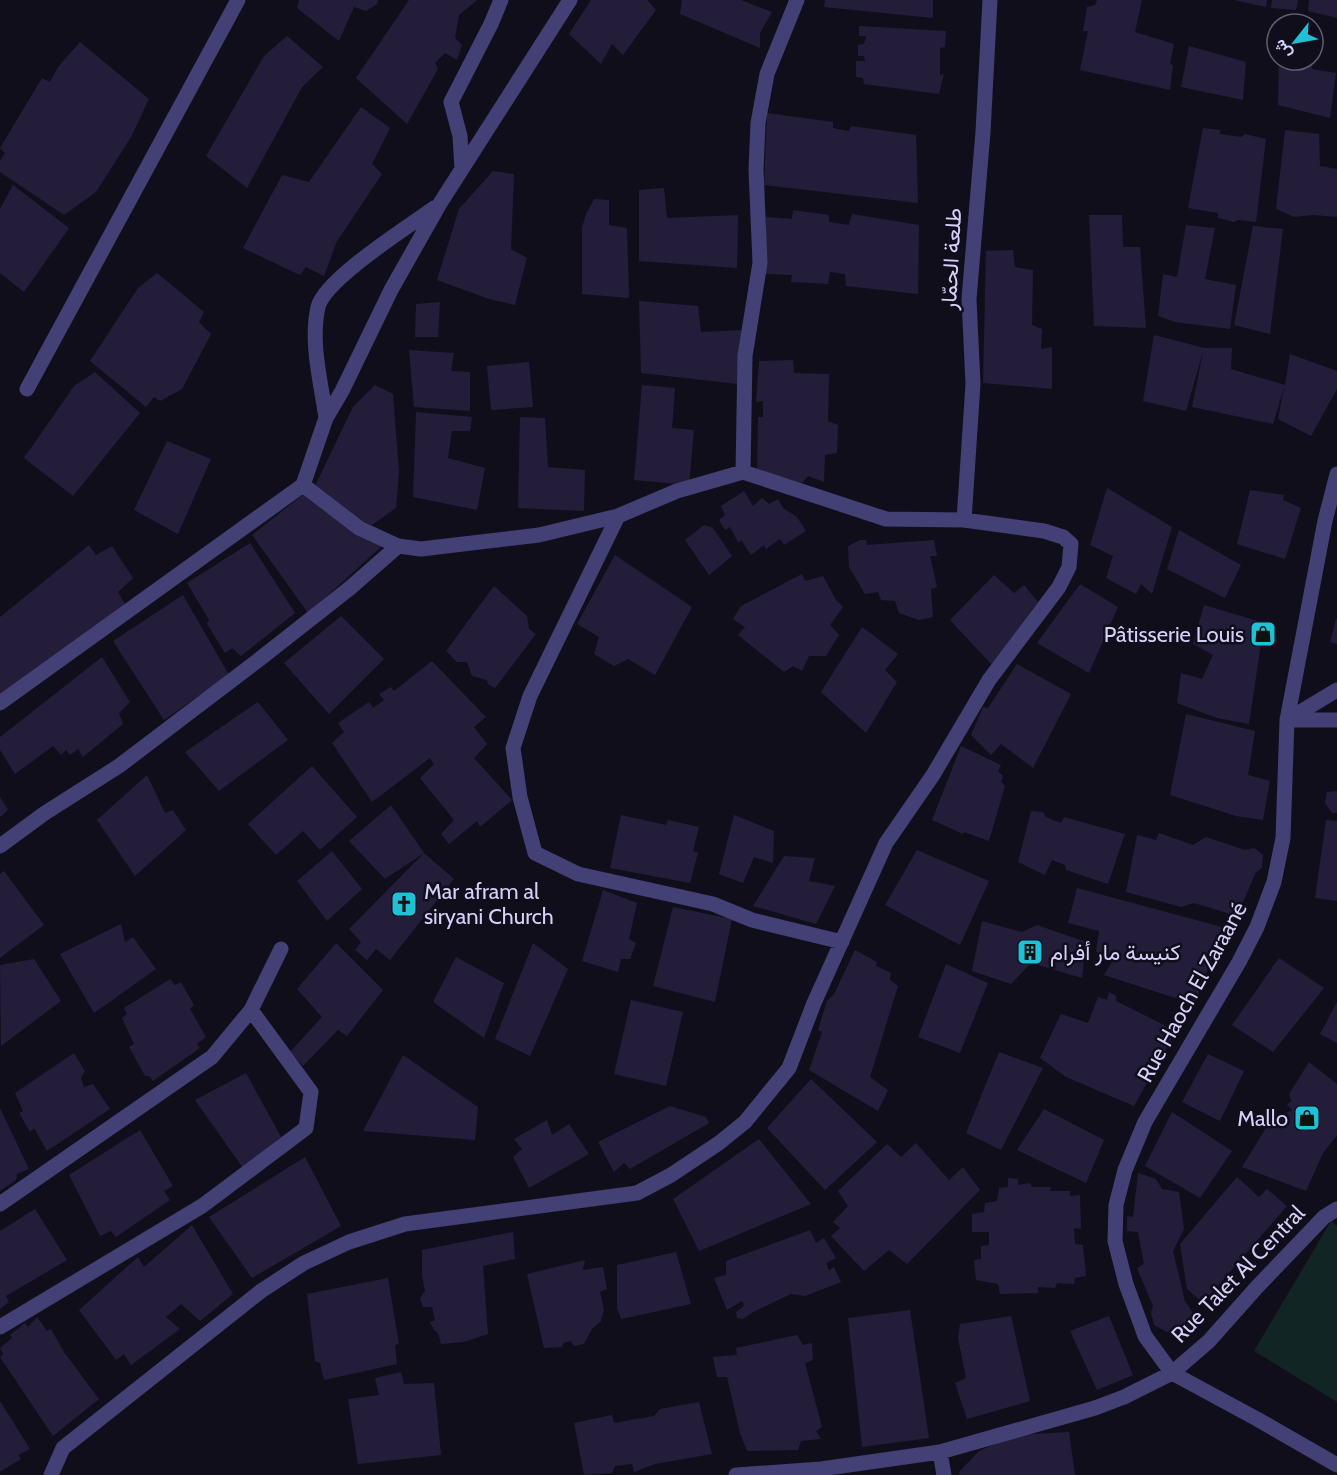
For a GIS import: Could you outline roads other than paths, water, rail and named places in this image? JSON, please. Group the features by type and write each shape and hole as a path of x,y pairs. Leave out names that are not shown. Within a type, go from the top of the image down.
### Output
{"street":[{"path":"27,389 238,0"},
{"path":"462,169 460,136 451,102 501,0"},
{"path":"0,704 303,485 326,418 342,391 391,290 439,205 570,0"},
{"path":"743,472 745,356 760,263 756,170 758,123 767,74 797,0"},
{"name":"طلعة الحمّار","path":"964,520 973,384 969,300 990,0"},
{"path":"326,418 315,340 319,304 340,276 439,205"},
{"path":"51,1475 63,1448 261,1291 304,1263 349,1242 405,1224 637,1193 671,1175 719,1143 745,1122 789,1068 814,1003 886,843 933,775 989,680 1059,587 1069,567 1071,544 1063,537 1044,531 964,520 886,519 743,472 676,491 618,516 539,535 421,549 398,546 359,528 303,485"},
{"name":"Rue Haoch El Zaraané","path":"1172,1373 1145,1336 1126,1284 1115,1241 1116,1205 1125,1170 1144,1122 1239,962 1257,927 1274,882 1283,838 1287,720 1325,521 1337,474"},
{"path":"618,516 530,696 513,748 520,797 535,853 578,874 713,904 752,920 842,942"},
{"path":"0,846 45,813 119,766 314,616 398,546"},
{"path":"1287,720 1337,690"},
{"path":"1287,720 1337,720"},
{"path":"0,1204 212,1057 251,1010 281,949"},
{"path":"0,1327 202,1206 306,1128 311,1092 251,1010"},
{"name":"Rue Talet Al Central","path":"736,1475 821,1469 940,1452 1095,1408 1124,1397 1172,1373 1209,1341 1264,1279 1324,1218 1337,1209"},
{"path":"1172,1373 1337,1465"},
{"path":"940,1452 944,1475"}],"place":[{"name":"Pâtisserie Louis","path":"1263,634"},
{"name":"Mar afram al siryani Church","path":"404,904"},
{"name":"كنيسة مار أفرام","path":"1030,952"},
{"name":"Mallo","path":"1307,1118"}]}
